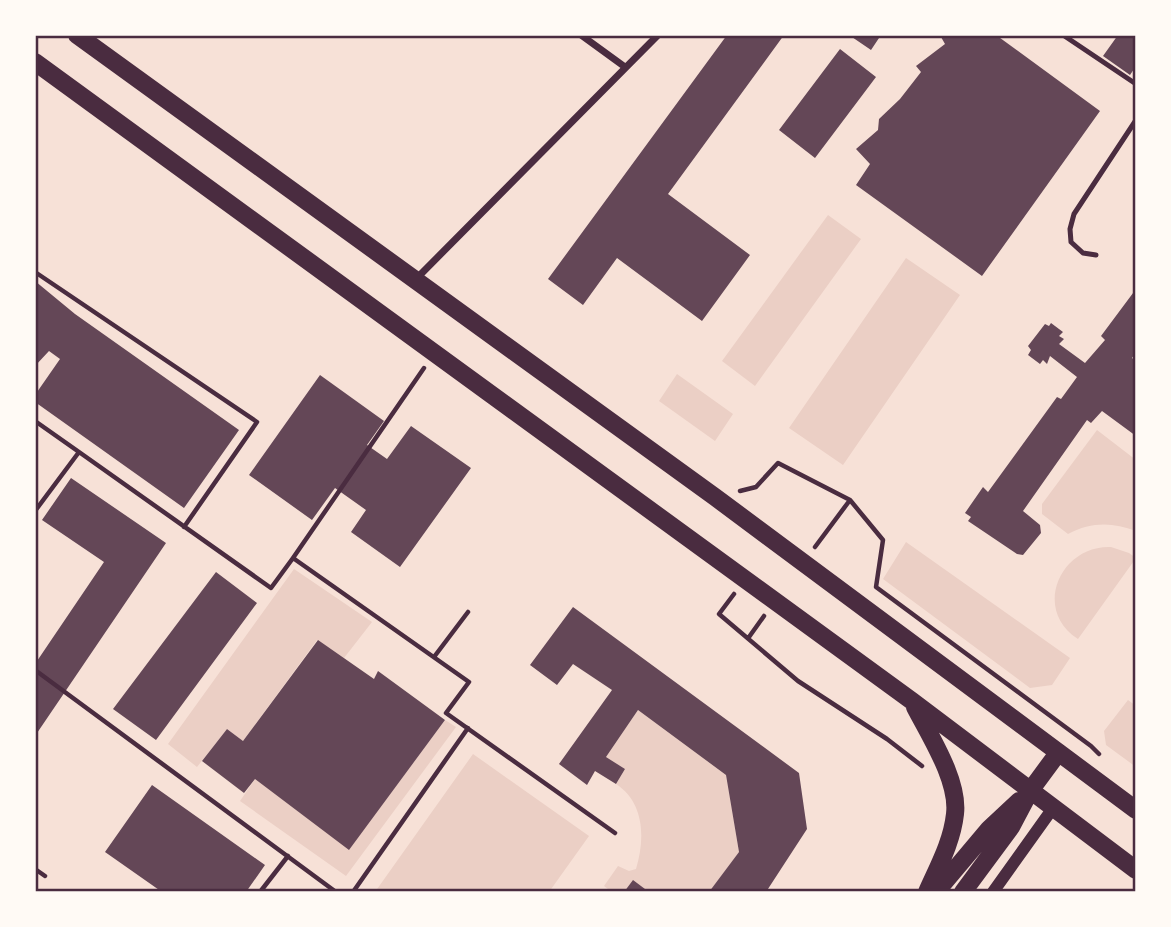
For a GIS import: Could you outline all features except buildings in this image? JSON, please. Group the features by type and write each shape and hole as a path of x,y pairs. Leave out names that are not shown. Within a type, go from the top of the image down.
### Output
{"main road":[{"path":"77,35 715,498 1136,810"},
{"path":"35,62 912,701 1136,870"},
{"path":"912,701 940,756 953,792 956,812 950,838 927,892"},
{"path":"963,892 1011,827 1030,791 1058,753"},
{"path":"936,892 989,829 1030,791"}],"street":[{"path":"581,35 625,67"},
{"path":"415,280 658,35"},
{"path":"993,892 1053,808"}],"lane":[{"path":"1063,35 1136,84"},
{"path":"1096,255 1083,253 1071,242 1069,229 1074,214 1136,120"}],"path":[{"path":"35,272 257,422 184,527"},
{"path":"35,421 271,588 418,377"},
{"path":"35,511 79,452"},
{"path":"715,498 756,487 778,463 850,500 883,540 876,587 1091,746 1101,757"},
{"path":"293,558 469,681 446,713 615,833"},
{"path":"744,579 719,614 798,681 887,739 923,767"},
{"path":"434,657 468,612"},
{"path":"35,670 337,892"},
{"path":"353,892 468,729"},
{"path":"260,892 288,856"},
{"path":"35,869 45,876"}],"shaded area":[{"path":"828,215 861,239 755,386 722,361"},
{"path":"906,258 960,295 843,465 789,428"},
{"path":"677,374 733,414 715,441 659,401"},
{"path":"1097,430 1136,460 1136,531 1102,525 1085,527 1068,534 1042,514 1042,504"},
{"path":"906,542 1070,658 1052,685 1030,688 883,579"},
{"path":"1111,547 1136,558 1078,639 1064,627 1057,612 1055,597 1058,581 1078,556 1093,549"},
{"path":"294,569 372,622 344,658 317,640 243,741 227,729 197,767 168,744"},
{"path":"1128,700 1136,706 1136,767 1106,745 1104,731"},
{"path":"638,710 726,775 739,852 709,892 649,892 633,881 624,892 612,892 604,886 618,866 629,871 636,869 639,858 641,834 637,811 626,792 616,784 625,769 606,757"},
{"path":"445,720 456,727 346,876 240,801 255,779 349,849"},
{"path":"473,754 589,836 549,892 375,892"}]}
